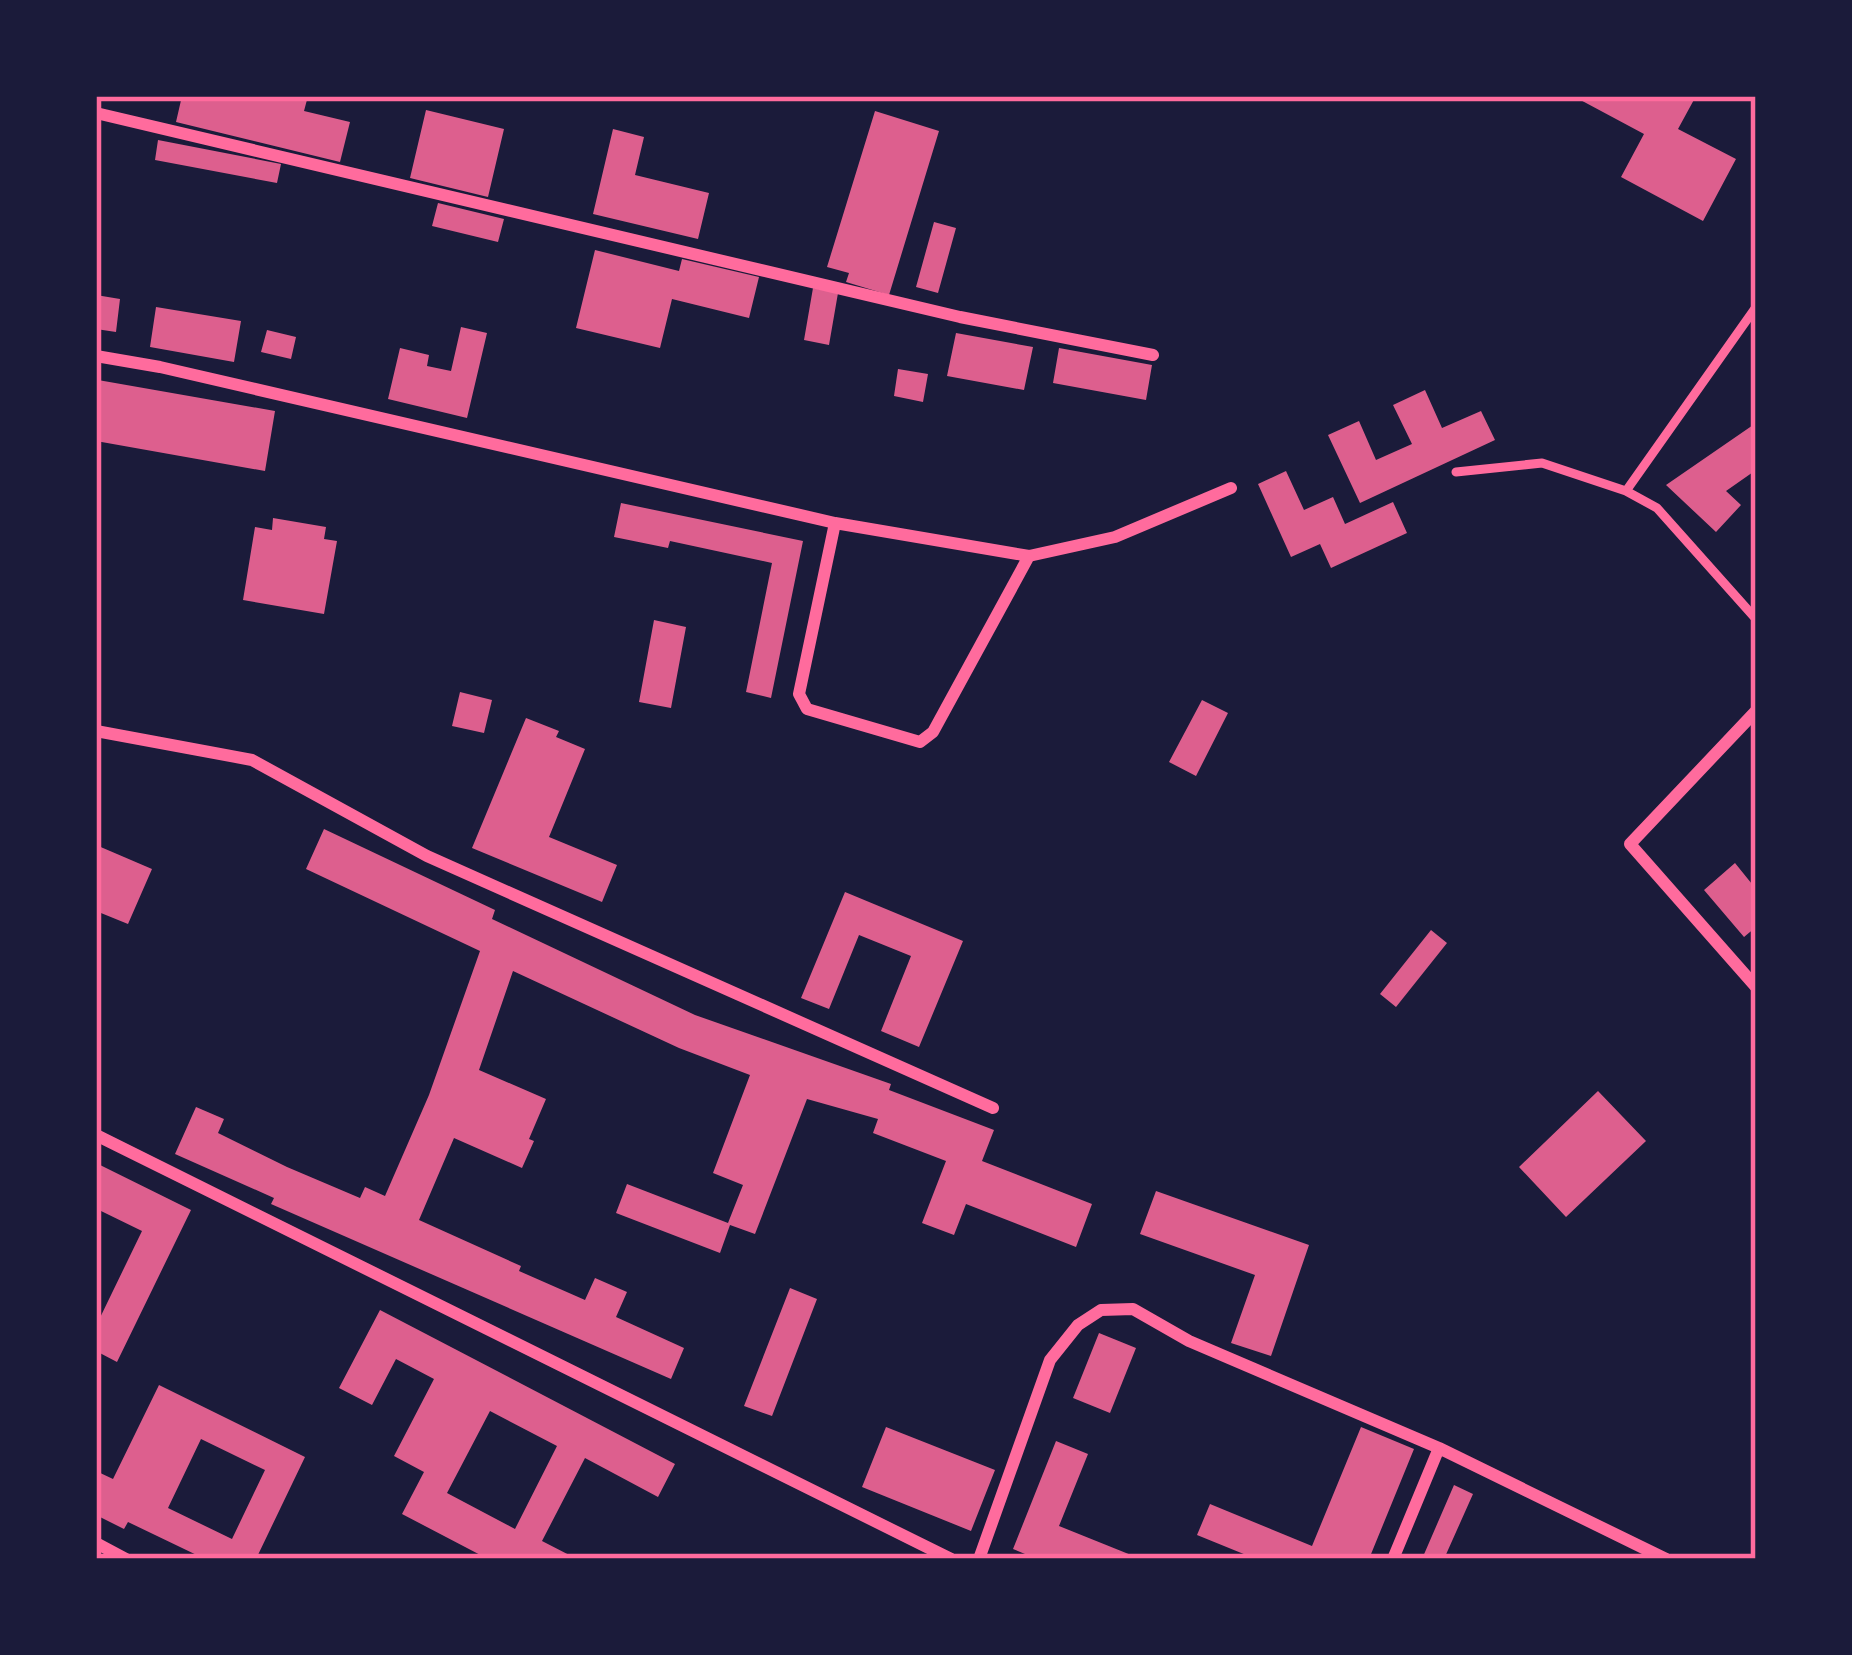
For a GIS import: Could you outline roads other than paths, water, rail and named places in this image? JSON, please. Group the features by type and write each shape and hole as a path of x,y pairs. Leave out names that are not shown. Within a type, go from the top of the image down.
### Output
{"street":[{"path":"96,113 960,317 1153,355"},
{"path":"96,356 835,523 1028,556 1114,537 1231,488"},
{"path":"835,523 799,694 807,709 920,742 933,732 1028,556"},
{"path":"1756,711 1630,844 1756,987"},
{"path":"96,731 252,760 427,856 993,1108"},
{"path":"96,1135 951,1559"},
{"path":"979,1559 1050,1360 1078,1324 1101,1310 1133,1309 1189,1341 1439,1448 1666,1559"},
{"path":"1393,1559 1439,1448"},
{"path":"96,1543 126,1559"}],"lane":[{"path":"1626,491 1756,307"},
{"path":"1456,472 1542,464 1626,491 1657,508 1756,619"}]}
